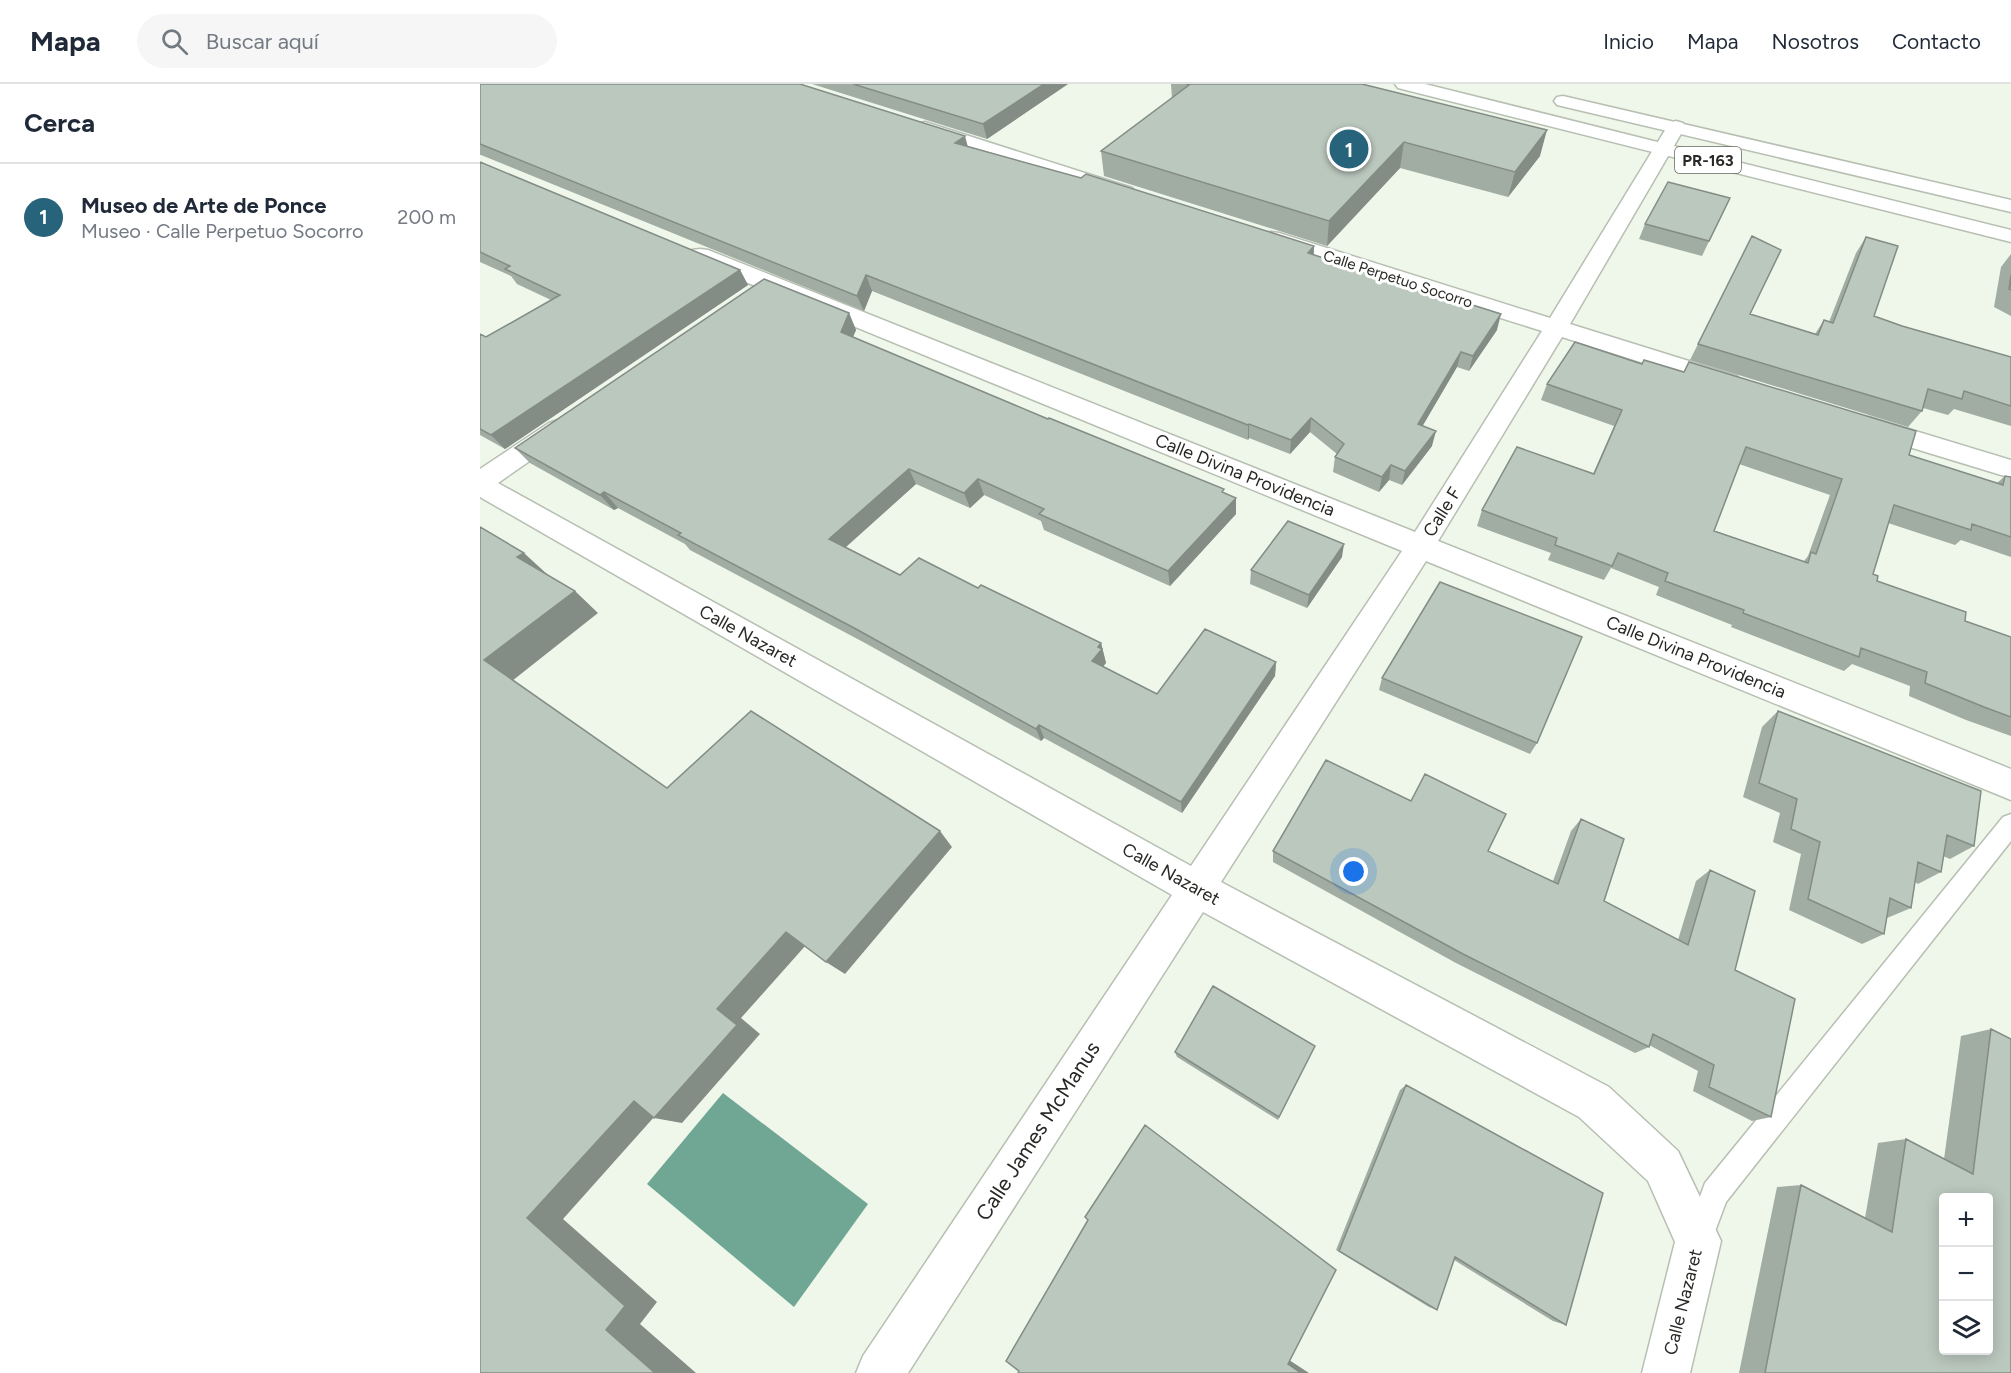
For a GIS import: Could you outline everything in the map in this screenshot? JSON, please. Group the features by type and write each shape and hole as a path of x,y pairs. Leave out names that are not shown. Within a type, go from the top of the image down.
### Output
{"street":[{"name":"PR-163","path":"1404,84 2011,206"},
{"name":"PR-163","path":"1550,98 1669,138 2011,236"},
{"path":"900,120 1149,199"},
{"name":"Calle F","path":"1197,889 1421,546 1669,138"},
{"name":"Calle Perpetuo Socorro","path":"1250,232 1749,389"},
{"name":"Calle Divina Providencia","path":"673,244 760,291 1421,546 2011,785"},
{"path":"480,483 577,416"},
{"path":"1851,420 2011,469"},
{"name":"Calle Nazaret","path":"480,483 1197,889 1593,1102 1663,1167 1698,1241 1666,1373"},
{"name":"Calle James McManus","path":"880,1373 1197,889"}],"lane":[{"path":"1698,1241 1716,1193 2011,824"}],"water":[{"path":"723,1093 868,1204 794,1307 647,1184"}],"building":[{"path":"480,84 800,84 965,136 955,143 1081,178 1086,174 1314,246 1308,253 1501,314 1473,356 1461,352 1418,424 1436,431 1405,471 1391,465 1382,477 1335,457 1344,444 1311,418 1291,440 866,275 857,296 480,144"},
{"path":"853,84 1044,84 983,124"},
{"path":"1186,84 1362,84 1547,130 1515,172 1404,142 1329,221 1101,151 1189,85"},
{"path":"480,162 740,270 491,435 480,429 480,334 486,337 560,295 505,269 510,266 480,252"},
{"path":"1668,182 1730,198 1709,241 1645,224"},
{"path":"1752,236 1781,250 1750,314 1818,335 1824,320 1833,323 1866,237 1898,246 1874,316 2011,357 2011,406 1964,391 1962,399 1928,389 1922,411 1698,344"},
{"path":"764,279 849,313 841,332 1048,419 1224,489 1222,492 1236,498 1168,571 1039,514 1044,509 978,479 964,493 909,469 829,539 900,575 919,558 978,588 981,585 1101,643 1098,647 1102,649 1092,661 1157,694 1205,629 1276,662 1181,802 1039,725 1036,729 856,629 678,535 681,533 604,492 600,495 515,448"},
{"path":"1575,342 1642,364 1644,360 1684,372 1689,362 1916,431 1909,455 2003,485 2005,476 2011,477 2011,537 1972,524 1971,530 1894,505 1873,574 1878,576 1877,581 1966,612 1965,621 2011,637 2011,717 1925,683 1927,672 1861,648 1859,657 1743,613 1744,610 1665,581 1668,573 1618,553 1612,566 1555,545 1557,538 1482,510 1517,447 1594,474 1622,410 1547,384","holes":["1746,447 1842,479 1816,554 1811,552 1808,563 1714,531"]},
{"path":"1288,521 1344,544 1309,595 1251,570"},
{"path":"480,527 524,553 517,557 575,591 484,660 667,788 751,711 940,831 826,962 786,932 717,1009 737,1025 654,1118 634,1101 527,1218 625,1306 606,1330 655,1373 480,1373"},
{"path":"1440,582 1582,637 1537,743 1382,678"},
{"path":"1778,711 1981,791 1974,846 1947,835 1941,872 1918,862 1911,908 1890,898 1884,934 1808,899 1820,842 1791,829 1797,799 1759,783"},
{"path":"1326,760 1411,801 1425,774 1506,814 1488,851 1558,884 1581,819 1624,839 1604,901 1688,945 1710,870 1755,891 1735,970 1795,999 1771,1117 1709,1087 1714,1065 1653,1034 1649,1047 1463,954 1273,851"},
{"path":"1213,986 1315,1046 1279,1117 1175,1052"},
{"path":"1991,1029 2011,1039 2011,1373 1765,1373 1801,1185 1892,1232 1906,1139 1973,1174"},
{"path":"1406,1085 1603,1193 1566,1325 1455,1257 1437,1310 1339,1251"},
{"path":"1145,1125 1336,1270 1288,1364 1301,1373 1018,1373 1019,1371 1006,1361 1088,1220 1085,1217"}],"place":[{"name":"Museo de Arte de Ponce","path":"1349,149"}]}
